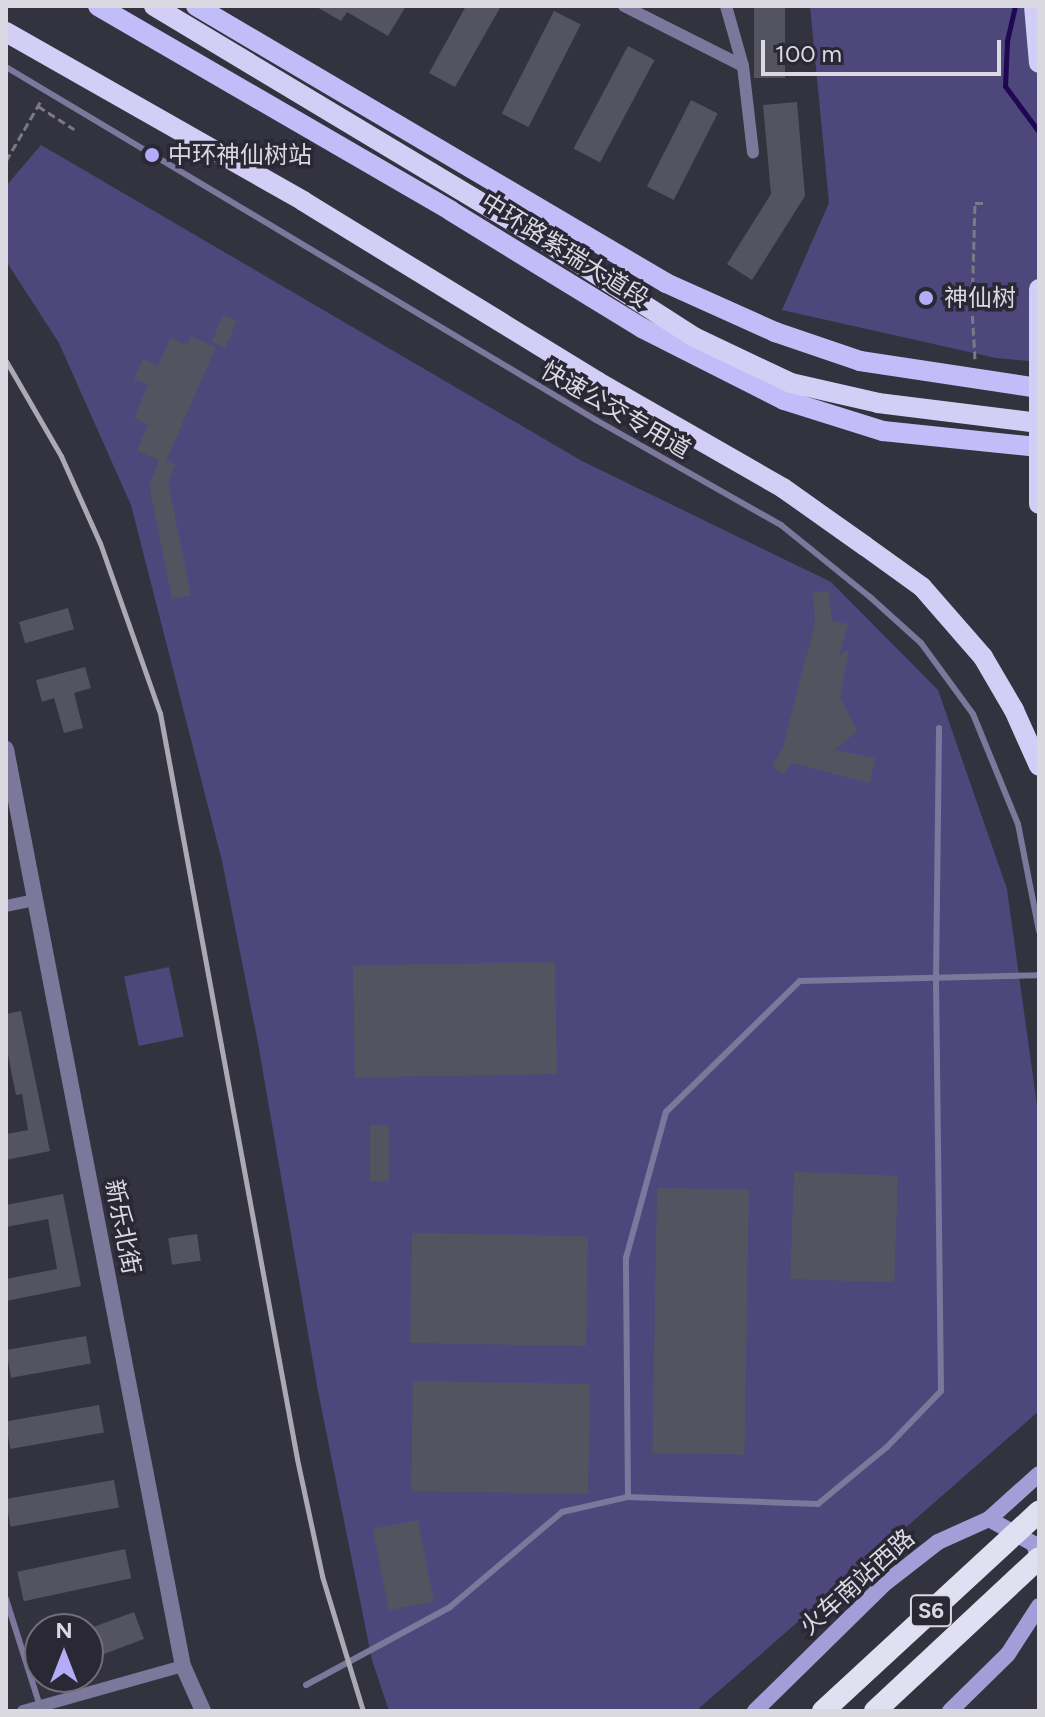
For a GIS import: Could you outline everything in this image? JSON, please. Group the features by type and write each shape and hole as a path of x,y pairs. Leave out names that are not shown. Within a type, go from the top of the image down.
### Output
{"highway":[{"path":"154,6 529,231 694,337 791,383 878,403 1039,423"},
{"path":"1034,6 1039,63"},
{"path":"6,32 303,201 598,382 783,488 865,546 922,587 983,657 1014,710 1039,766"},
{"path":"1039,289 1039,504"},
{"name":"S6","path":"823,1711 1039,1512"},
{"name":"S6","path":"875,1711 1039,1559"}],"main road":[{"name":"中环路紫瑞大道段","path":"98,6 451,211 642,328 784,400 883,431 1039,447"},
{"name":"中环路紫瑞大道段","path":"196,6 666,283 775,332 860,361 1039,388"},
{"name":"火车南站西路","path":"755,1711 883,1585 938,1542 989,1519 1039,1474"},
{"path":"989,1519 1034,1544 1039,1559"},
{"path":"950,1711 1008,1654 1039,1606"}],"street":[{"path":"624,6 743,66"},
{"path":"726,6 743,66 753,152"},
{"name":"新乐北街","path":"6,749 183,1666 203,1711"},
{"path":"6,906 35,900"},
{"path":"23,1711 183,1666"}],"lane":[{"name":"快速公交专用道","path":"6,67 596,420 781,525 870,597 921,643 973,714 1018,824 1039,931"},
{"path":"306,1685 450,1607 562,1512 628,1497 818,1504 887,1447 941,1391 936,978 939,728"},
{"path":"628,1497 626,1258 666,1112 800,981 1039,975"},
{"path":"6,1599 40,1706"}],"path":[{"path":"6,161 44,96"},
{"path":"38,106 74,129"},
{"path":"976,379 972,254 975,203 983,203"}],"shaded area":[{"path":"810,6 1039,6 1039,362 996,358 782,310 829,203"},
{"path":"41,145 582,461 831,582 938,690 1007,889 1039,1120 1039,1411 696,1711 389,1711 372,1660 318,1391 258,1043 222,861 131,505 59,343 6,261 6,186"},
{"path":"169,967 184,1036 139,1046 124,977"}],"building":[{"path":"315,6 406,6 388,36 347,12 341,21"},
{"path":"466,6 501,6 455,87 429,73"},
{"path":"754,6 785,6 785,78 754,78"},
{"path":"554,11 581,25 529,127 502,113"},
{"path":"628,46 654,60 600,163 574,148"},
{"path":"691,100 718,114 674,200 647,186"},
{"path":"797,102 805,196 752,280 727,264 771,194 763,105"},
{"path":"223,315 237,321 225,348 212,342"},
{"path":"191,336 216,347 166,461 176,465 168,482 191,596 172,599 149,485 159,460 137,451 148,424 134,418 148,384 134,379 143,359 158,366 170,338 187,345"},
{"path":"828,591 832,621 848,624 839,656 849,649 840,697 857,731 835,750 875,758 870,783 791,763 784,775 772,766 783,747 815,623 813,592"},
{"path":"68,608 74,629 25,643 19,622"},
{"path":"85,667 91,688 74,693 83,728 64,733 54,698 42,702 36,680"},
{"path":"555,962 557,1074 355,1078 353,966"},
{"path":"21,1011 50,1151 6,1160 6,1134 28,1130 22,1094 16,1095 6,1045 6,1014"},
{"path":"370,1125 389,1125 389,1181 370,1181"},
{"path":"794,1172 898,1176 894,1283 790,1279"},
{"path":"657,1188 749,1190 744,1455 652,1453"},
{"path":"63,1194 81,1286 6,1301 6,1279 57,1269 48,1219 6,1227 6,1205"},
{"path":"412,1233 588,1236 586,1346 410,1343"},
{"path":"197,1234 201,1261 172,1265 168,1238"},
{"path":"86,1336 91,1364 11,1378 6,1350"},
{"path":"413,1381 590,1384 588,1494 411,1491"},
{"path":"99,1405 104,1433 10,1449 6,1421"},
{"path":"114,1480 119,1508 11,1527 6,1499"},
{"path":"418,1520 434,1601 389,1610 373,1529"},
{"path":"125,1549 131,1578 24,1601 17,1572"},
{"path":"134,1612 144,1639 104,1654 104,1623"}],"waterway":[{"path":"1015,6 1007,42 1005,86 1039,132"}],"railway":[{"path":"6,361 61,456 100,543 160,713 297,1459 322,1576 363,1711"}],"place":[{"name":"中环神仙树站","path":"152,155"},
{"name":"神仙树","path":"926,298"}]}
